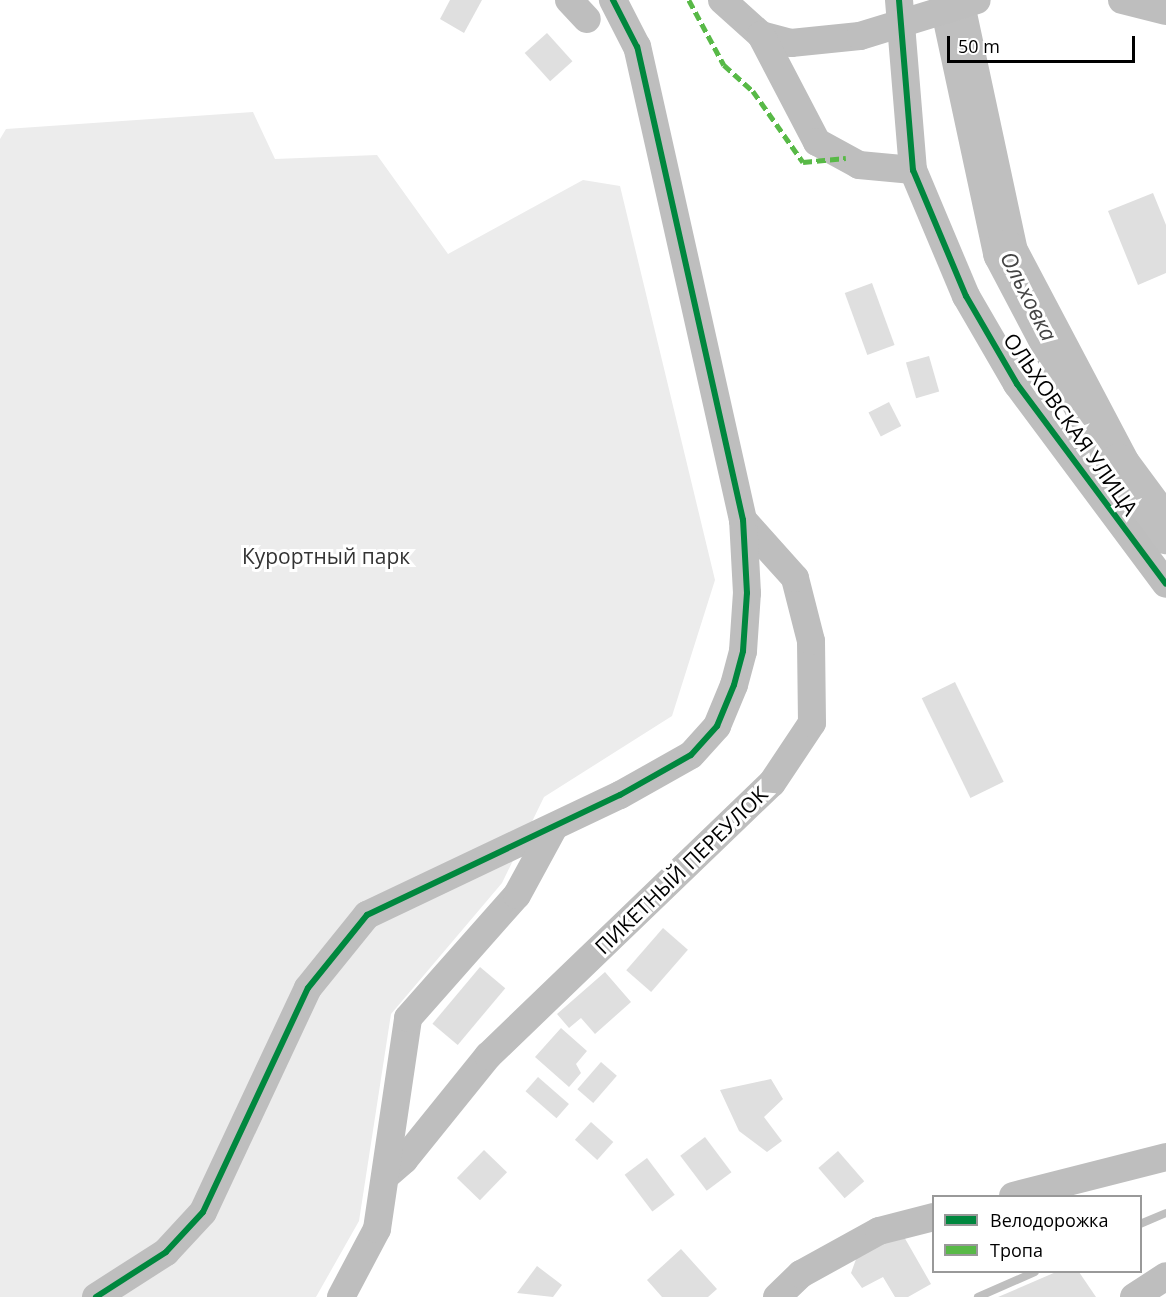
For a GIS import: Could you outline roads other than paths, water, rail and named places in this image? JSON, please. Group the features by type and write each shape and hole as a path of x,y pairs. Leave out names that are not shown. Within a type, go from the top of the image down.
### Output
{"street":[{"path":"96,1297 166,1252 203,1212 308,988 368,915 554,827 691,754 717,726 743,651 747,593 743,520 637,47 613,0"},
{"path":"722,0 761,35 817,142 859,165 913,170"},
{"name":"ОЛЬХОВСКАЯ УЛИЦА","path":"898,0 913,170 966,296 1017,384 1166,584"},
{"path":"761,35 791,43 820,43 860,36 978,0"},
{"path":"1122,0 1166,11"},
{"name":"ПИКЕТНЫЙ ПЕРЕУЛОК","path":"388,1173 404,1161 488,1056 772,783 812,723 811,641 795,578 743,520"},
{"path":"341,1297 377,1229 388,1173 408,1018 517,896 554,827"},
{"path":"1021,1195 1166,1157"},
{"path":"777,1297 801,1274 879,1231 932,1217"},
{"path":"1134,1297 1166,1276"}],"waterway":[{"name":"Ольховка","path":"951,0 1005,252 1118,466 1166,531"},
{"path":"1142,1223 1166,1213"},
{"path":"978,1297 1033,1273"}],"park label":[{"name":"Курортный парк","path":"326,556"}]}
